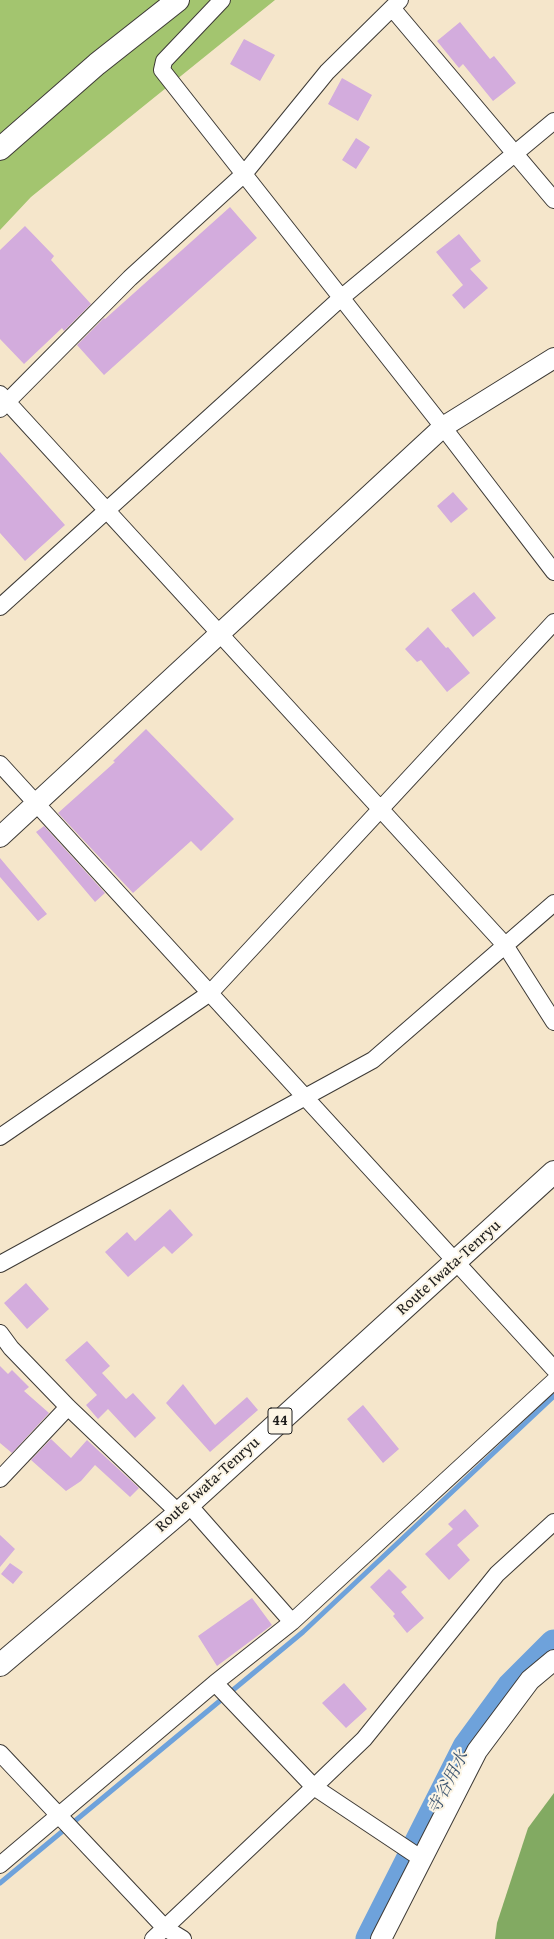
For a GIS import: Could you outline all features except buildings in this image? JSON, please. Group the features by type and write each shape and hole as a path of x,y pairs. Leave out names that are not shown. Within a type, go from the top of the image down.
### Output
{"main road":[{"path":"0,149 97,64 178,0"},
{"name":"Route Iwata-Tenryu","path":"0,1664 183,1508 554,1172"}],"street":[{"path":"222,0 164,61 162,70 443,427 554,572"},
{"path":"554,200 396,4 326,72 244,174 130,278 2,402 107,511 505,945 554,1022"},
{"path":"0,607 341,298 554,121"},
{"path":"0,837 443,427 554,358"},
{"path":"0,1137 210,993 554,622"},
{"path":"0,764 554,1369"},
{"path":"0,1264 373,1060 554,903"},
{"path":"0,1333 11,1348 68,1407 183,1508 292,1622"},
{"path":"0,1865 215,1683 292,1622 554,1381"},
{"path":"0,1479 68,1407"},
{"path":"153,1939 364,1738 497,1574 554,1522"},
{"path":"381,1939 477,1751 530,1680 554,1660"},
{"path":"215,1683 314,1787 422,1859"},
{"path":"0,1753 165,1928 183,1939"}],"green space":[{"path":"0,0 275,0 31,197 0,230"},
{"path":"554,1793 554,1939 495,1939 497,1923 528,1828"}],"waterway":[{"path":"0,1883 303,1632 554,1396"},
{"name":"寺谷用水","path":"370,1939 467,1747 511,1687 554,1644"}]}
